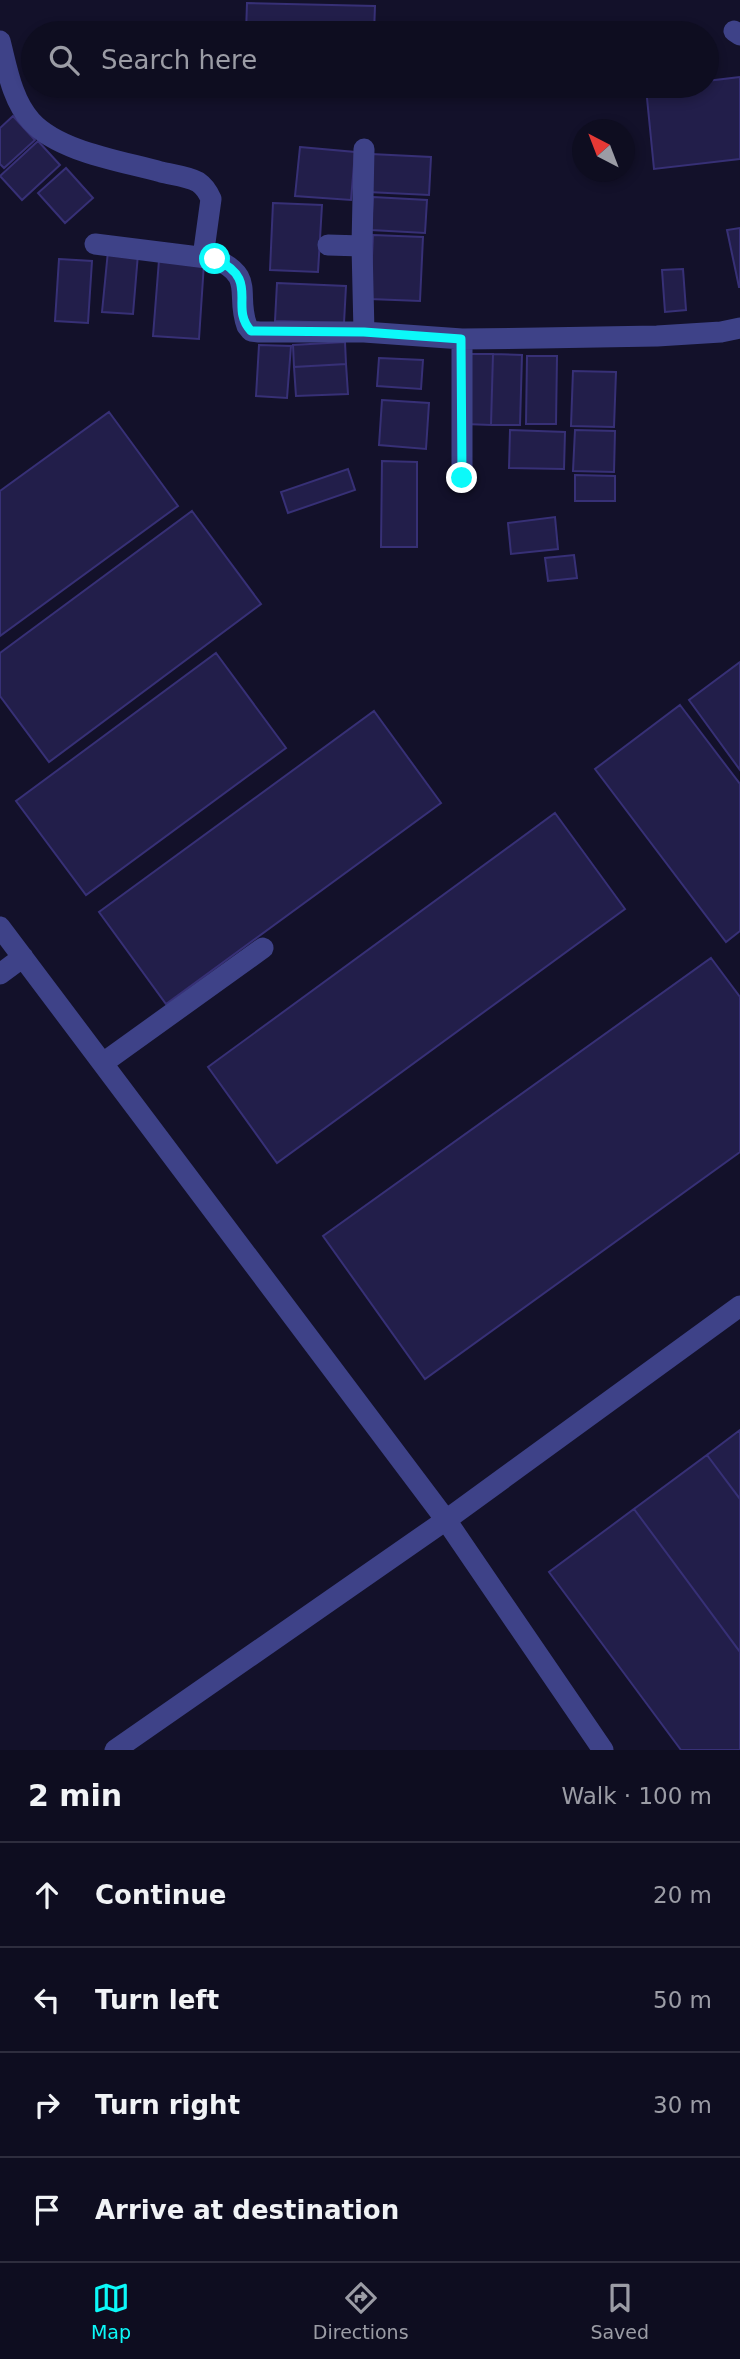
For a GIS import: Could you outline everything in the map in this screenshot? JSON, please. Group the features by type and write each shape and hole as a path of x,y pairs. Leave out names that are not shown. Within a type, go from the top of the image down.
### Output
{"street":[{"path":"0,41 20,103 31,121 52,139 127,163 188,178 207,190 211,199 203,257"},
{"path":"364,149 364,332"},
{"path":"95,244 215,259 236,271 242,282 245,322 251,331 364,332 461,339 657,337 740,328"},
{"path":"328,245 362,246"},
{"path":"461,339 462,478"},
{"path":"0,927 446,1520 603,1750"},
{"path":"103,1063 263,948"},
{"path":"0,974 23,957"},
{"path":"115,1750 446,1520 740,1306"}],"building":[{"path":"247,3 375,6 374,21 246,21"},
{"path":"740,77 740,159 654,169 647,98 719,98 719,80"},
{"path":"13,116 35,140 4,168 0,164 0,128"},
{"path":"38,141 60,165 22,200 0,176"},
{"path":"300,147 355,152 351,200 295,196"},
{"path":"371,154 431,157 429,195 368,192"},
{"path":"66,168 93,198 65,223 38,193"},
{"path":"373,197 427,200 425,233 371,230"},
{"path":"273,203 322,205 318,272 270,270"},
{"path":"740,228 740,287 739,287 727,230"},
{"path":"373,235 423,237 420,301 370,299"},
{"path":"108,251 138,254 133,314 102,312"},
{"path":"59,259 92,261 88,323 55,321"},
{"path":"159,260 204,263 199,339 153,336"},
{"path":"683,269 686,310 665,312 662,270"},
{"path":"277,283 346,286 344,323 275,321"},
{"path":"345,342 346,364 294,367 293,345"},
{"path":"259,345 291,346 287,398 256,396"},
{"path":"467,354 493,354 491,425 465,424"},
{"path":"493,354 522,355 520,425 491,425"},
{"path":"527,356 557,356 556,424 526,424"},
{"path":"379,358 423,360 421,389 377,386"},
{"path":"346,364 348,394 296,396 294,367"},
{"path":"573,371 616,372 614,427 571,426"},
{"path":"382,400 429,403 426,449 379,445"},
{"path":"109,412 178,506 0,636 0,491"},
{"path":"510,430 565,432 564,469 509,468"},
{"path":"575,430 615,431 614,472 573,471"},
{"path":"382,461 417,462 417,547 381,547"},
{"path":"348,469 355,490 288,513 281,492"},
{"path":"575,475 615,476 615,501 575,501"},
{"path":"192,511 261,604 49,762 0,696 0,653"},
{"path":"555,517 558,549 511,554 508,523"},
{"path":"574,555 577,578 548,581 545,558"},
{"path":"216,653 286,748 86,895 16,801"},
{"path":"740,662 740,770 689,700"},
{"path":"680,705 740,784 740,931 726,942 595,769"},
{"path":"374,711 441,803 166,1004 99,912"},
{"path":"555,813 625,909 277,1163 208,1067"},
{"path":"711,958 740,997 740,1152 425,1379 323,1236"},
{"path":"740,1430 740,1499 707,1455"},
{"path":"707,1455 740,1499 740,1652 634,1509"},
{"path":"634,1509 740,1652 740,1750 681,1750 549,1572"}],"route":[{"path":"215,259 229,265 242,282 245,322 251,331 364,332 461,339 462,478"}]}
